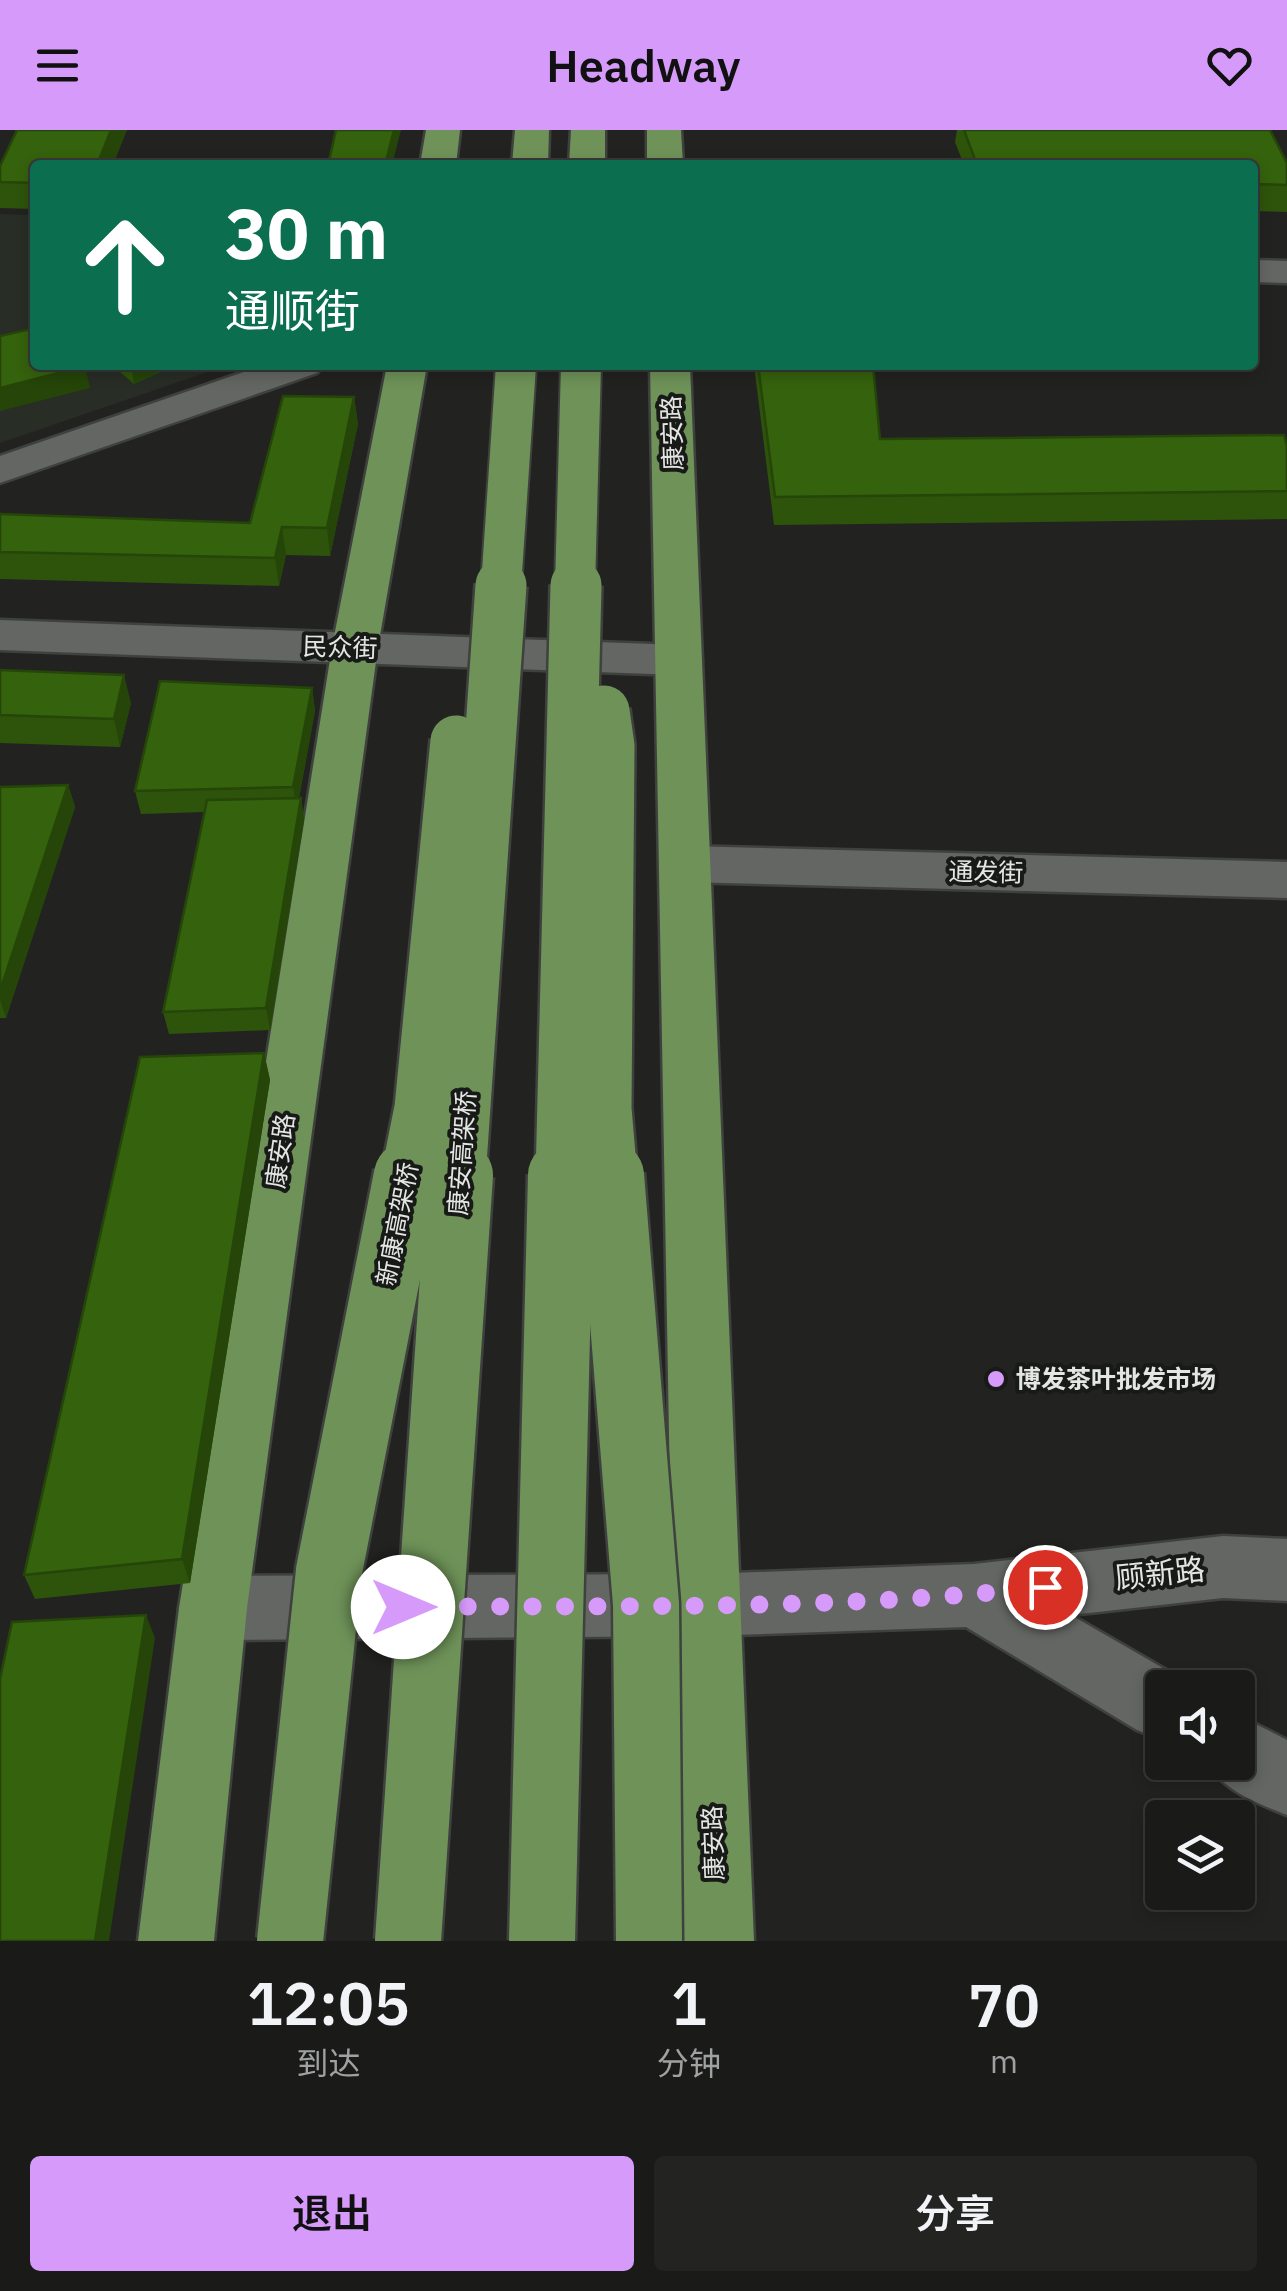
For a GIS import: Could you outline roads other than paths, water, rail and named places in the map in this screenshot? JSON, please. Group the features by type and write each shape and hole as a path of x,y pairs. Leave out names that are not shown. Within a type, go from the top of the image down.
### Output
{"highway":[{"path":"439,160 444,130"},
{"path":"530,160 532,130"},
{"path":"587,160 588,130"},
{"path":"664,130 665,160"},
{"name":"康安路","path":"176,1941 213,1608 354,647 406,370"},
{"name":"康安高架桥","path":"408,1941 516,370"},
{"path":"542,1941 581,370"},
{"name":"康安路","path":"670,370 716,1941"},
{"name":"新康高架桥","path":"290,1941 329,1571 420,1108 452,761 506,508"},
{"path":"577,509 609,746 606,1109 646,1604 648,1941"}],"street":[{"path":"1258,271 1287,272"},
{"path":"0,470 289,370"},
{"name":"民众街","path":"0,635 679,660"},
{"name":"通发街","path":"685,864 1287,880"},
{"name":"顾新路","path":"213,1608 707,1605 974,1595 1223,1567 1287,1570"},
{"path":"974,1595 1145,1696"},
{"path":"1255,1760 1287,1780"}],"place":[{"name":"博发茶叶批发市场","path":"996,1379"}]}
